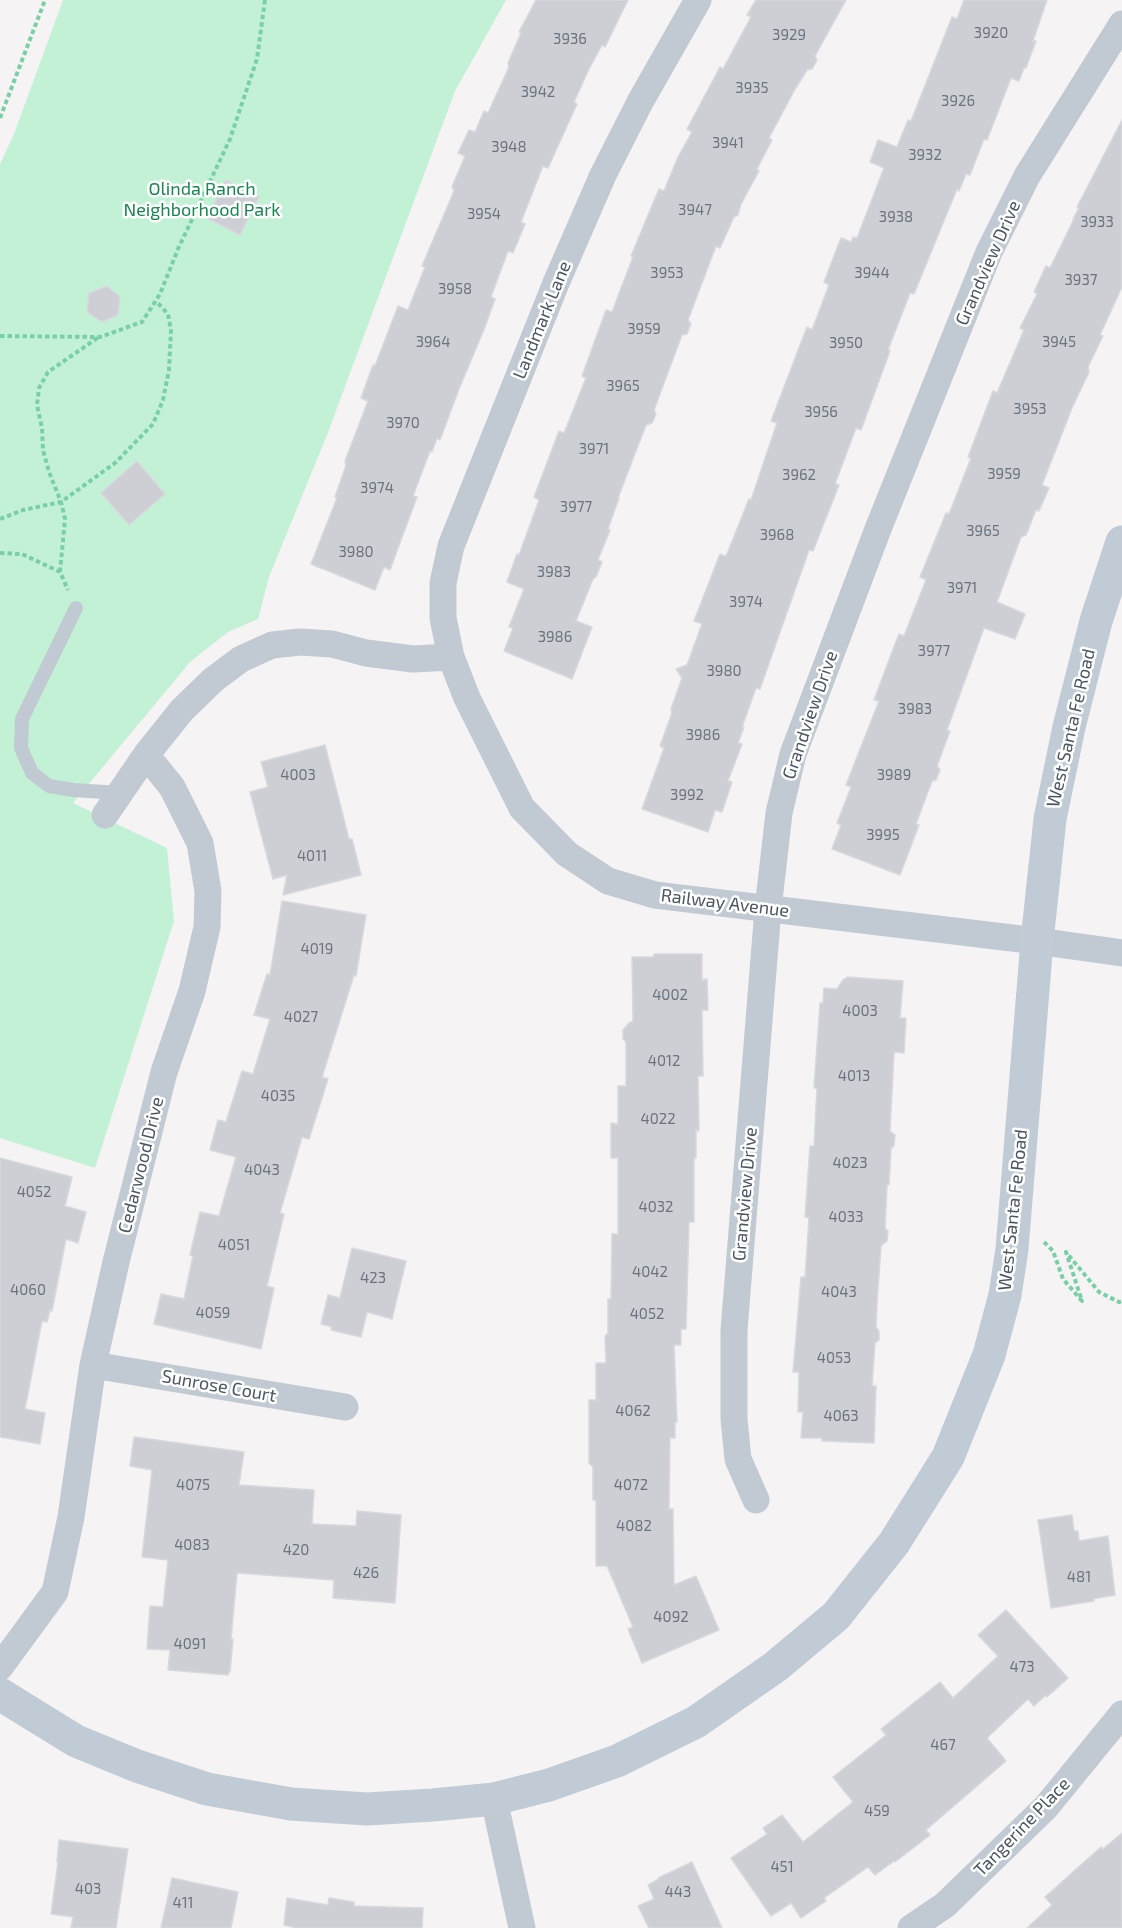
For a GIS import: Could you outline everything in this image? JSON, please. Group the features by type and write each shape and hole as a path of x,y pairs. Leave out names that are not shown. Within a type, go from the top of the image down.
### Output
{"street":[{"name":"Landmark Lane","path":"451,657 442,618 443,583 451,546 556,283 603,175 640,102 698,0"},
{"name":"Grandview Drive","path":"756,1500 738,1459 734,1419 734,1330 768,909 779,813 793,754 878,529 989,252 1027,176 1122,24"},
{"name":"West Santa Fe Road","path":"0,1694 76,1741 137,1766 207,1789 291,1804 367,1809 494,1799 549,1785 617,1761 696,1722 775,1667 836,1616 894,1543 948,1457 989,1355 1005,1295 1012,1249 1037,941 1050,819 1096,621 1122,542"},
{"path":"105,815 146,755 183,710 213,680 241,658 272,645 300,642 332,644 366,653 412,659 451,657"},
{"name":"Railway Avenue","path":"451,657 467,698 522,808 567,855 608,881 655,895 1122,953"},
{"name":"Cedarwood Drive","path":"0,1667 55,1592 71,1517 93,1365 116,1262 164,1072 192,990 207,927 208,891 200,843 172,787 146,755"},
{"name":"Sunrose Court","path":"93,1365 345,1407"},
{"name":"Tangerine Place","path":"911,1928 945,1905 1046,1807 1122,1714"},
{"path":"494,1799 522,1928"}],"lane":[{"path":"76,608 22,719 21,748 32,773 49,786 120,793"}],"path":[{"path":"0,118 45,0"},
{"path":"76,608 60,572 65,519 43,450 42,428 37,405 39,388 48,372 100,337 142,322 156,301 230,139 257,59 265,0"},
{"path":"0,519 22,510 61,502 115,463 153,424 163,400 169,370 171,330 168,314 156,301"},
{"path":"0,336 100,337"},
{"path":"0,553 22,554 60,572"},
{"path":"1040,1237 1053,1251 1063,1280 1082,1301 1065,1252 1099,1292 1119,1302 1122,1301"}],"green space":[{"name":"Olinda Ranch Neighborhood Park","path":"63,0 506,0 455,91 327,435 269,577 258,619 228,632 190,662 73,803 167,848 174,921 95,1168 0,1138 0,164 14,134"}],"building":[{"path":"536,0 628,0 605,47 602,45 589,69 574,102 577,104 548,168 543,166 521,222 525,224 513,253 508,251 491,297 495,299 485,327 440,440 437,438 432,452 430,451 413,496 417,497 390,570 384,567 375,590 311,564 337,498 335,497 346,465 345,461 368,401 361,398 373,365 375,366 398,306 408,310 425,267 422,266 454,191 452,187 465,156 458,153 469,130 475,132 484,111 488,113 509,67 508,63 521,33 519,32"},
{"path":"756,0 846,0 815,56 817,60 812,69 807,70 769,138 772,140 757,169 759,171 741,204 738,215 734,217 720,248 716,246 688,320 691,324 687,334 682,335 654,410 656,414 652,423 646,425 618,498 608,529 610,530 598,560 602,562 576,621 592,627 572,679 504,651 513,628 509,627 524,589 507,582 539,500 534,497 559,431 564,433 586,378 582,376 606,310 612,312 633,257 631,256 659,189 664,191 678,157 692,132 687,129 720,67 723,69 751,17 747,15"},
{"path":"964,0 1047,0 1026,68 1019,81 1011,78 987,140 984,139 970,175 966,174 959,191 957,189 914,294 910,293 861,430 856,428 835,484 839,485 813,551 809,550 760,689 756,688 742,727 744,727 738,743 742,744 728,781 732,782 722,812 715,810 708,832 642,809 664,748 660,746 682,678 676,669 687,665 702,624 694,621 720,554 725,556 727,554 749,499 751,500 777,423 771,421 807,327 812,330 829,285 824,282 841,238 851,242 853,237 857,238 884,168 870,162 878,140 897,147 908,120 911,121 952,17 957,19"},
{"path":"1122,120 1122,287 1100,335 1103,336 1088,367 1089,372 1072,408 1042,485 1049,488 1039,511 1036,510 1026,535 1021,537 997,602 1025,614 1015,639 984,628 947,730 950,731 937,766 940,770 936,780 932,781 916,824 919,825 900,875 832,849 841,825 837,823 851,787 846,785 879,701 874,700 899,634 904,636 926,580 920,577 946,513 949,514 971,458 968,457 993,391 997,393 1024,330 1020,328 1037,294 1034,292 1046,266 1050,268 1079,208 1077,207"},
{"path":"226,180 259,197 240,235 207,218"},
{"path":"107,286 120,297 118,315 102,322 87,312 89,293"},
{"path":"137,461 165,494 129,525 101,493"},
{"path":"325,745 349,839 352,839 361,875 283,895 287,875 273,879 250,792 268,787 261,762"},
{"path":"282,901 366,915 356,976 354,975 322,1077 328,1079 309,1139 302,1137 280,1213 284,1214 267,1286 274,1288 261,1349 154,1324 161,1294 184,1299 193,1256 190,1255 200,1212 219,1216 236,1157 210,1150 218,1120 226,1122 242,1071 253,1074 270,1019 254,1015 267,974 270,975"},
{"path":"654,954 702,954 702,980 707,979 708,1010 702,1010 703,1076 698,1076 699,1131 696,1130 696,1158 694,1158 694,1222 689,1222 686,1329 681,1329 681,1345 674,1345 677,1422 675,1422 675,1438 670,1438 669,1509 673,1509 674,1585 696,1576 719,1630 642,1663 628,1629 633,1627 607,1566 596,1566 596,1500 593,1500 593,1467 589,1463 589,1400 596,1400 596,1363 606,1363 605,1336 608,1333 608,1299 611,1299 612,1234 618,1234 618,1158 611,1158 611,1123 618,1124 618,1086 626,1086 626,1042 623,1039 623,1030 630,1022 633,1022 632,957 654,957"},
{"path":"848,977 903,981 900,1018 906,1018 904,1053 894,1052 890,1131 895,1135 894,1146 891,1148 889,1185 887,1185 885,1228 888,1231 887,1241 881,1246 877,1303 876,1327 879,1331 879,1340 875,1343 872,1386 876,1386 874,1443 801,1438 803,1412 798,1412 799,1372 793,1372 801,1277 805,1277 809,1218 805,1217 810,1146 814,1146 817,1088 814,1088 820,1003 823,1003 824,988 837,989"},
{"path":"0,1158 72,1177 65,1206 86,1212 78,1243 66,1239 52,1311 50,1310 47,1322 42,1321 25,1409 45,1413 40,1444 0,1437"},
{"path":"352,1248 406,1261 392,1319 367,1312 361,1337 331,1330 332,1327 321,1324 328,1295 340,1298"},
{"path":"134,1437 244,1452 239,1485 314,1490 312,1524 356,1526 357,1511 401,1515 395,1603 333,1598 334,1580 237,1573 231,1639 233,1639 228,1675 168,1670 170,1650 147,1649 150,1606 163,1607 168,1560 142,1557 152,1470 130,1466"},
{"path":"1072,1515 1074,1531 1078,1531 1079,1541 1108,1536 1115,1595 1051,1608 1038,1520"},
{"path":"1006,1610 1068,1678 1034,1706 1028,1699 987,1738 1006,1761 926,1830 930,1835 895,1862 875,1875 868,1867 824,1898 826,1901 801,1918 791,1903 771,1916 731,1858 767,1834 763,1828 782,1815 803,1842 853,1802 833,1777 886,1735 881,1729 940,1682 953,1698 998,1656 978,1635"},
{"path":"1122,1833 1122,1928 1027,1928 1052,1905 1045,1897 1101,1847 1103,1849"},
{"path":"59,1840 128,1849 116,1928 71,1928 73,1917 51,1914"},
{"path":"692,1862 722,1928 649,1928 638,1906 654,1899 648,1885"},
{"path":"172,1878 238,1892 231,1928 161,1928"},
{"path":"287,1898 328,1905 329,1898 354,1902 354,1906 423,1908 422,1928 296,1928 284,1925"}]}
